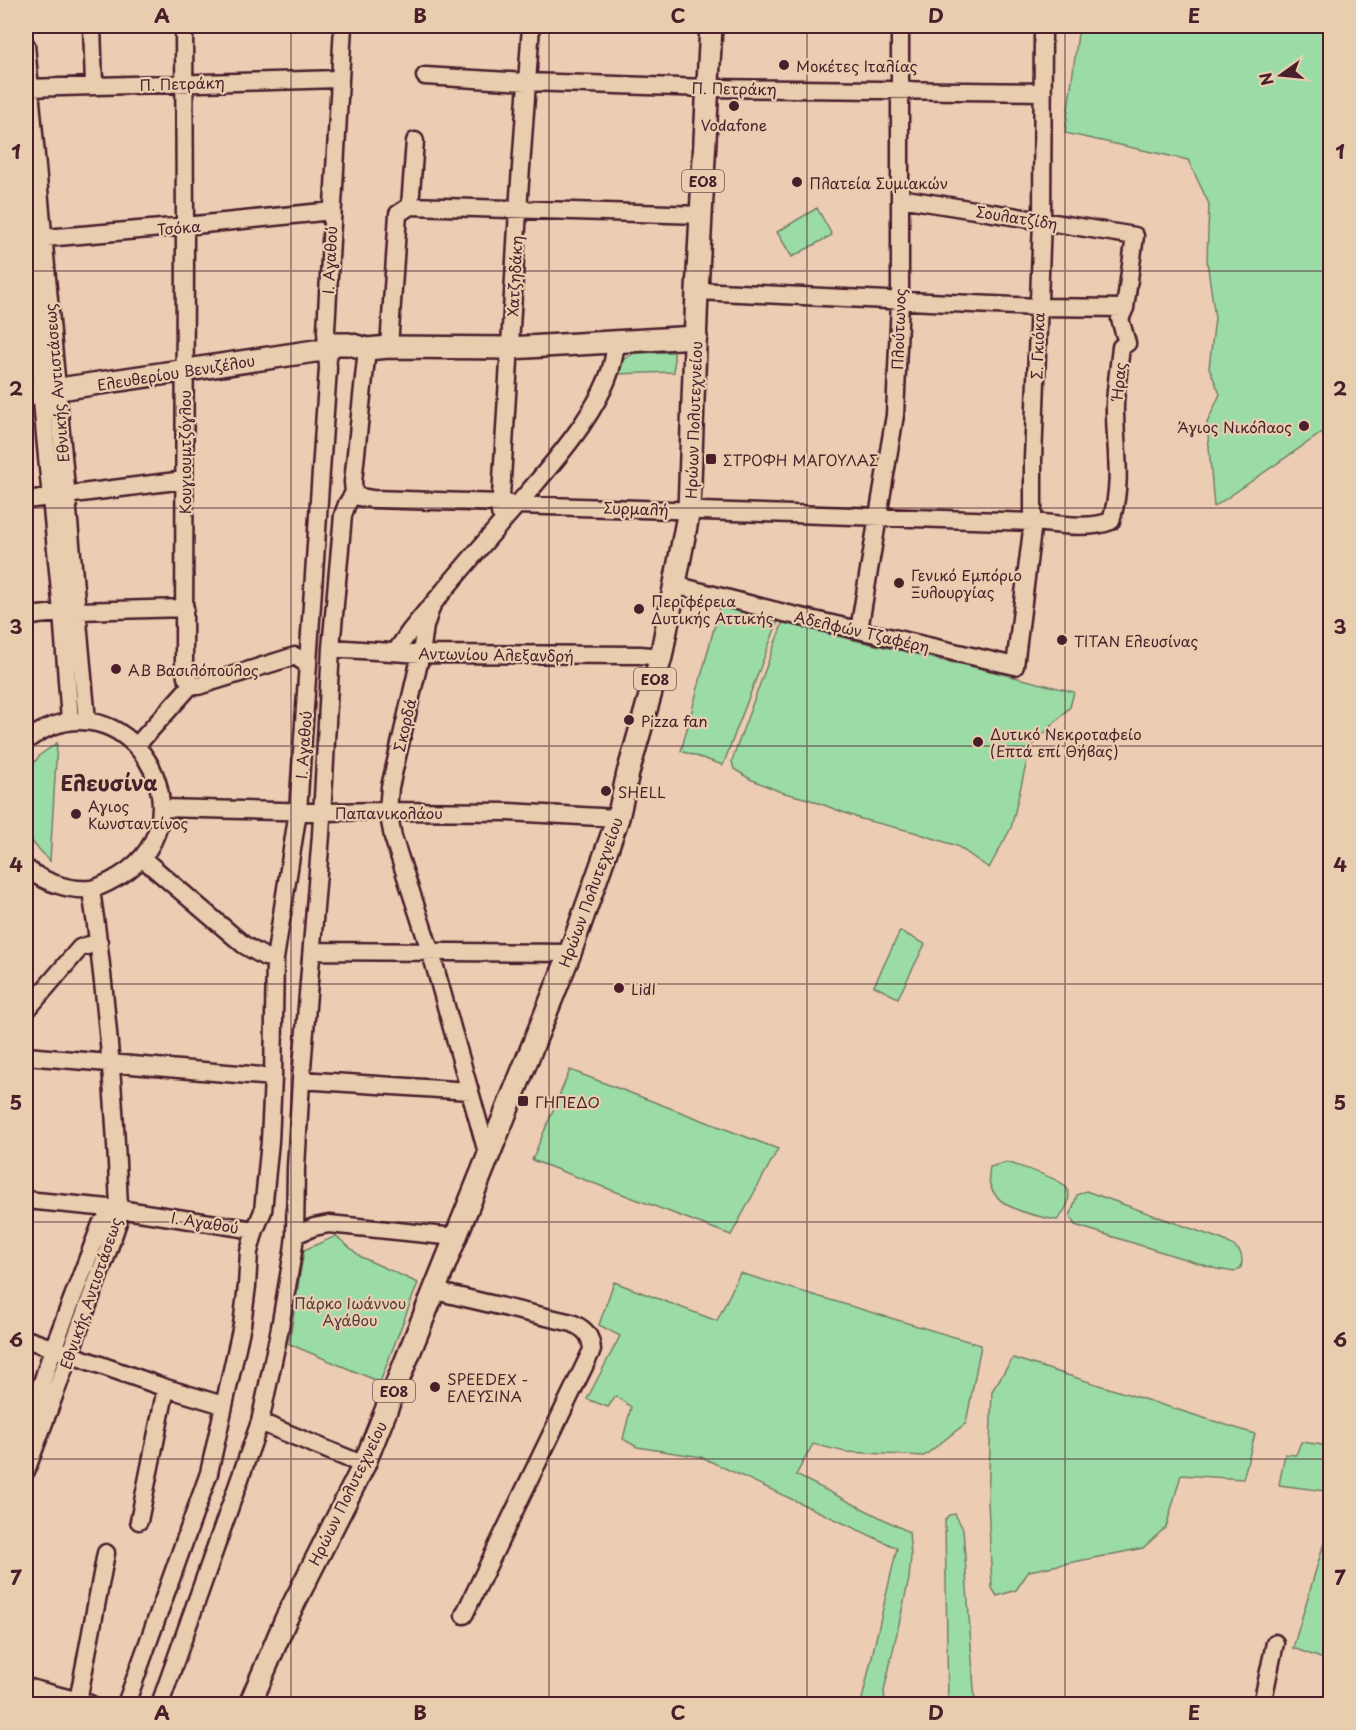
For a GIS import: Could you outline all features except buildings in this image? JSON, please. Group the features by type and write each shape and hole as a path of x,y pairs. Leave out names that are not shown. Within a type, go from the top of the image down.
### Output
{"main road":[{"name":"Ηρώων Πολυτεχνείου","path":"250,1704 286,1619 364,1465 570,952 618,818 628,772 661,657 689,510 697,291 711,26"},
{"path":"367,349 389,347 510,348 696,337"},
{"name":"Ελευθερίου Βενιζέλου","path":"41,392 327,351 334,344 349,344 367,349"}],"street":[{"path":"92,26 94,86"},
{"name":"Κουγιουμτζόγλου","path":"184,26 184,666 186,677 192,684"},
{"name":"Ι. Αγαθού","path":"26,1200 119,1209 255,1230 263,1211 270,1141 275,958 298,811 308,665 328,368 326,330 343,26"},
{"name":"Χατζηδάκη","path":"509,504 510,348 531,26"},
{"name":"Πλούτωνος","path":"859,630 895,415 900,301 900,26"},
{"name":"Σ. Γκιόκα","path":"1015,666 1034,522 1033,460 1042,221 1043,26"},
{"name":"Εθνικής Αντιστάσεως","path":"26,45 41,392 58,495 79,721"},
{"name":"Π. Πετράκη","path":"425,76 708,88 1043,92"},
{"name":"Π. Πετράκη","path":"27,88 339,79"},
{"path":"410,206 415,141"},
{"name":"Σουλατζίδη","path":"900,198 1135,236"},
{"name":"Εθνικής Αντιστάσεως","path":"26,206 33,239"},
{"path":"389,347 398,214 410,206 701,215"},
{"name":"Τσόκα","path":"33,239 332,211"},
{"name":"Ήρας","path":"1102,524 1111,521 1119,481 1115,404 1121,347 1127,343 1120,319 1125,308 1135,236"},
{"path":"697,291 1038,307 1125,308"},
{"name":"Σκορδά","path":"488,1156 431,952 393,837 388,811 390,787 421,654 425,626 432,605 498,526 509,504 551,464 588,417 609,376 615,355 615,342"},
{"path":"160,1704 260,1422 279,1333 295,1234 301,1080 322,812 331,648 343,515 354,493 352,482 367,349"},
{"path":"26,500 184,480"},
{"name":"Συρμαλή","path":"354,493 359,497 372,499 1069,525 1102,524"},
{"name":"Αδελφών Τζαφέρη","path":"675,585 1015,666"},
{"path":"396,651 432,605"},
{"path":"26,618 70,612 184,608"},
{"name":"Αντωνίου Αλεξανδρή","path":"331,648 421,654 661,657"},
{"path":"137,746 192,684 198,686 295,656 308,665"},
{"path":"26,741 39,731 79,721 108,727 137,746 148,759 158,783 161,808 156,834 142,858 126,873 91,890 59,886 36,876 26,868"},
{"name":"Παπανικολάου","path":"161,808 322,812 508,812 618,818"},
{"path":"142,858 244,945 265,957 275,958"},
{"name":"Εθνικής Αντιστάσεως","path":"26,1431 107,1254 118,1222 110,1063 99,942 91,890"},
{"path":"26,1011 80,948 99,942"},
{"path":"312,951 570,952"},
{"path":"26,1056 273,1077"},
{"path":"301,1080 470,1091"},
{"path":"295,1234 329,1224 455,1237"},
{"path":"126,1704 209,1473 242,1325 249,1252 255,1230"},
{"path":"435,1291 572,1323 584,1328 589,1335 592,1350 464,1615"},
{"path":"26,1339 166,1388 224,1405"},
{"name":"Εθνικής Αντιστάσεως","path":"26,1471 62,1351"},
{"path":"139,1521 166,1388"},
{"path":"260,1422 364,1465"},
{"path":"35,1694 84,1703 106,1553"},
{"path":"1262,1704 1275,1643"}],"green space":[{"path":"1079,26 1330,26 1330,427 1214,507 1207,423 1220,394 1209,368 1215,318 1207,261 1209,204 1188,160 1065,133"},
{"path":"817,208 832,235 792,257 777,232"},
{"path":"674,352 674,372 615,374 621,361 634,353"},
{"path":"720,606 778,621 723,765 681,751"},
{"path":"783,622 1074,692 1070,707 1030,748 1011,828 989,868 957,846 914,832 861,819 808,799 781,792 750,779 734,769 732,761"},
{"path":"57,743 50,861 34,844 26,829 26,773 40,755"},
{"path":"900,931 925,944 898,998 874,986"},
{"path":"570,1070 778,1149 731,1235 532,1160"},
{"path":"1007,1162 1047,1176 1065,1186 1069,1199 1057,1220 1021,1211 1000,1200 989,1180 990,1167"},
{"path":"1086,1191 1223,1240 1241,1253 1241,1268 1234,1272 1217,1269 1075,1225 1070,1217 1077,1195"},
{"name":"Πάρκο Ιωάννου Αγάθου","path":"336,1236 361,1257 418,1283 380,1382 289,1344 304,1250"},
{"path":"740,1273 981,1345 966,1423 924,1456 846,1452 813,1444 796,1475 909,1532 911,1556 909,1579 884,1691 885,1704 861,1704 897,1548 701,1457 637,1447 623,1439 631,1407 616,1396 608,1407 587,1399 620,1336 599,1325 614,1282 717,1321"},
{"path":"1013,1358 1255,1434 1243,1479 1181,1475 1166,1527 1143,1548 1029,1571 1016,1590 997,1596 992,1588 988,1500 992,1391"},
{"path":"1301,1442 1330,1446 1325,1491 1279,1485 1285,1454 1296,1455"},
{"path":"955,1514 963,1529 975,1704 948,1704 945,1520 949,1515"},
{"path":"1330,1522 1330,1656 1329,1661 1293,1648"}],"place":[{"name":"Μοκέτες Ιταλίας","path":"784,65"},
{"name":"Vodafone","path":"734,106"},
{"name":"Πλατεία Συμιακών","path":"797,182"},
{"name":"Άγιος Νικόλαος","path":"1304,426"},
{"name":"ΣΤΡΟΦΗ ΜΑΓΟΥΛΑΣ","path":"711,459"},
{"name":"Γενικό Εμπόριο Ξυλουργίας","path":"899,583"},
{"name":"Περιφέρεια Δυτικής Αττικής","path":"639,609"},
{"name":"TITAN Ελευσίνας","path":"1062,640"},
{"name":"ΑΒ Βασιλόπουλος","path":"116,669"},
{"name":"Pizza fan","path":"629,720"},
{"name":"Δυτικό Νεκροταφείο (Επτά επί Θήβας)","path":"978,742"},
{"name":"SHELL","path":"606,791"},
{"name":"Αγιος Κωνσταντίνος","path":"76,814"},
{"name":"Lidl","path":"619,988"},
{"name":"ΓΗΠΕΔΟ","path":"523,1101"},
{"name":"SPEEDEX - ΕΛΕΥΣΙΝΑ","path":"435,1387"}],"district":[{"name":"Ελευσίνα","path":"109,782"}]}
